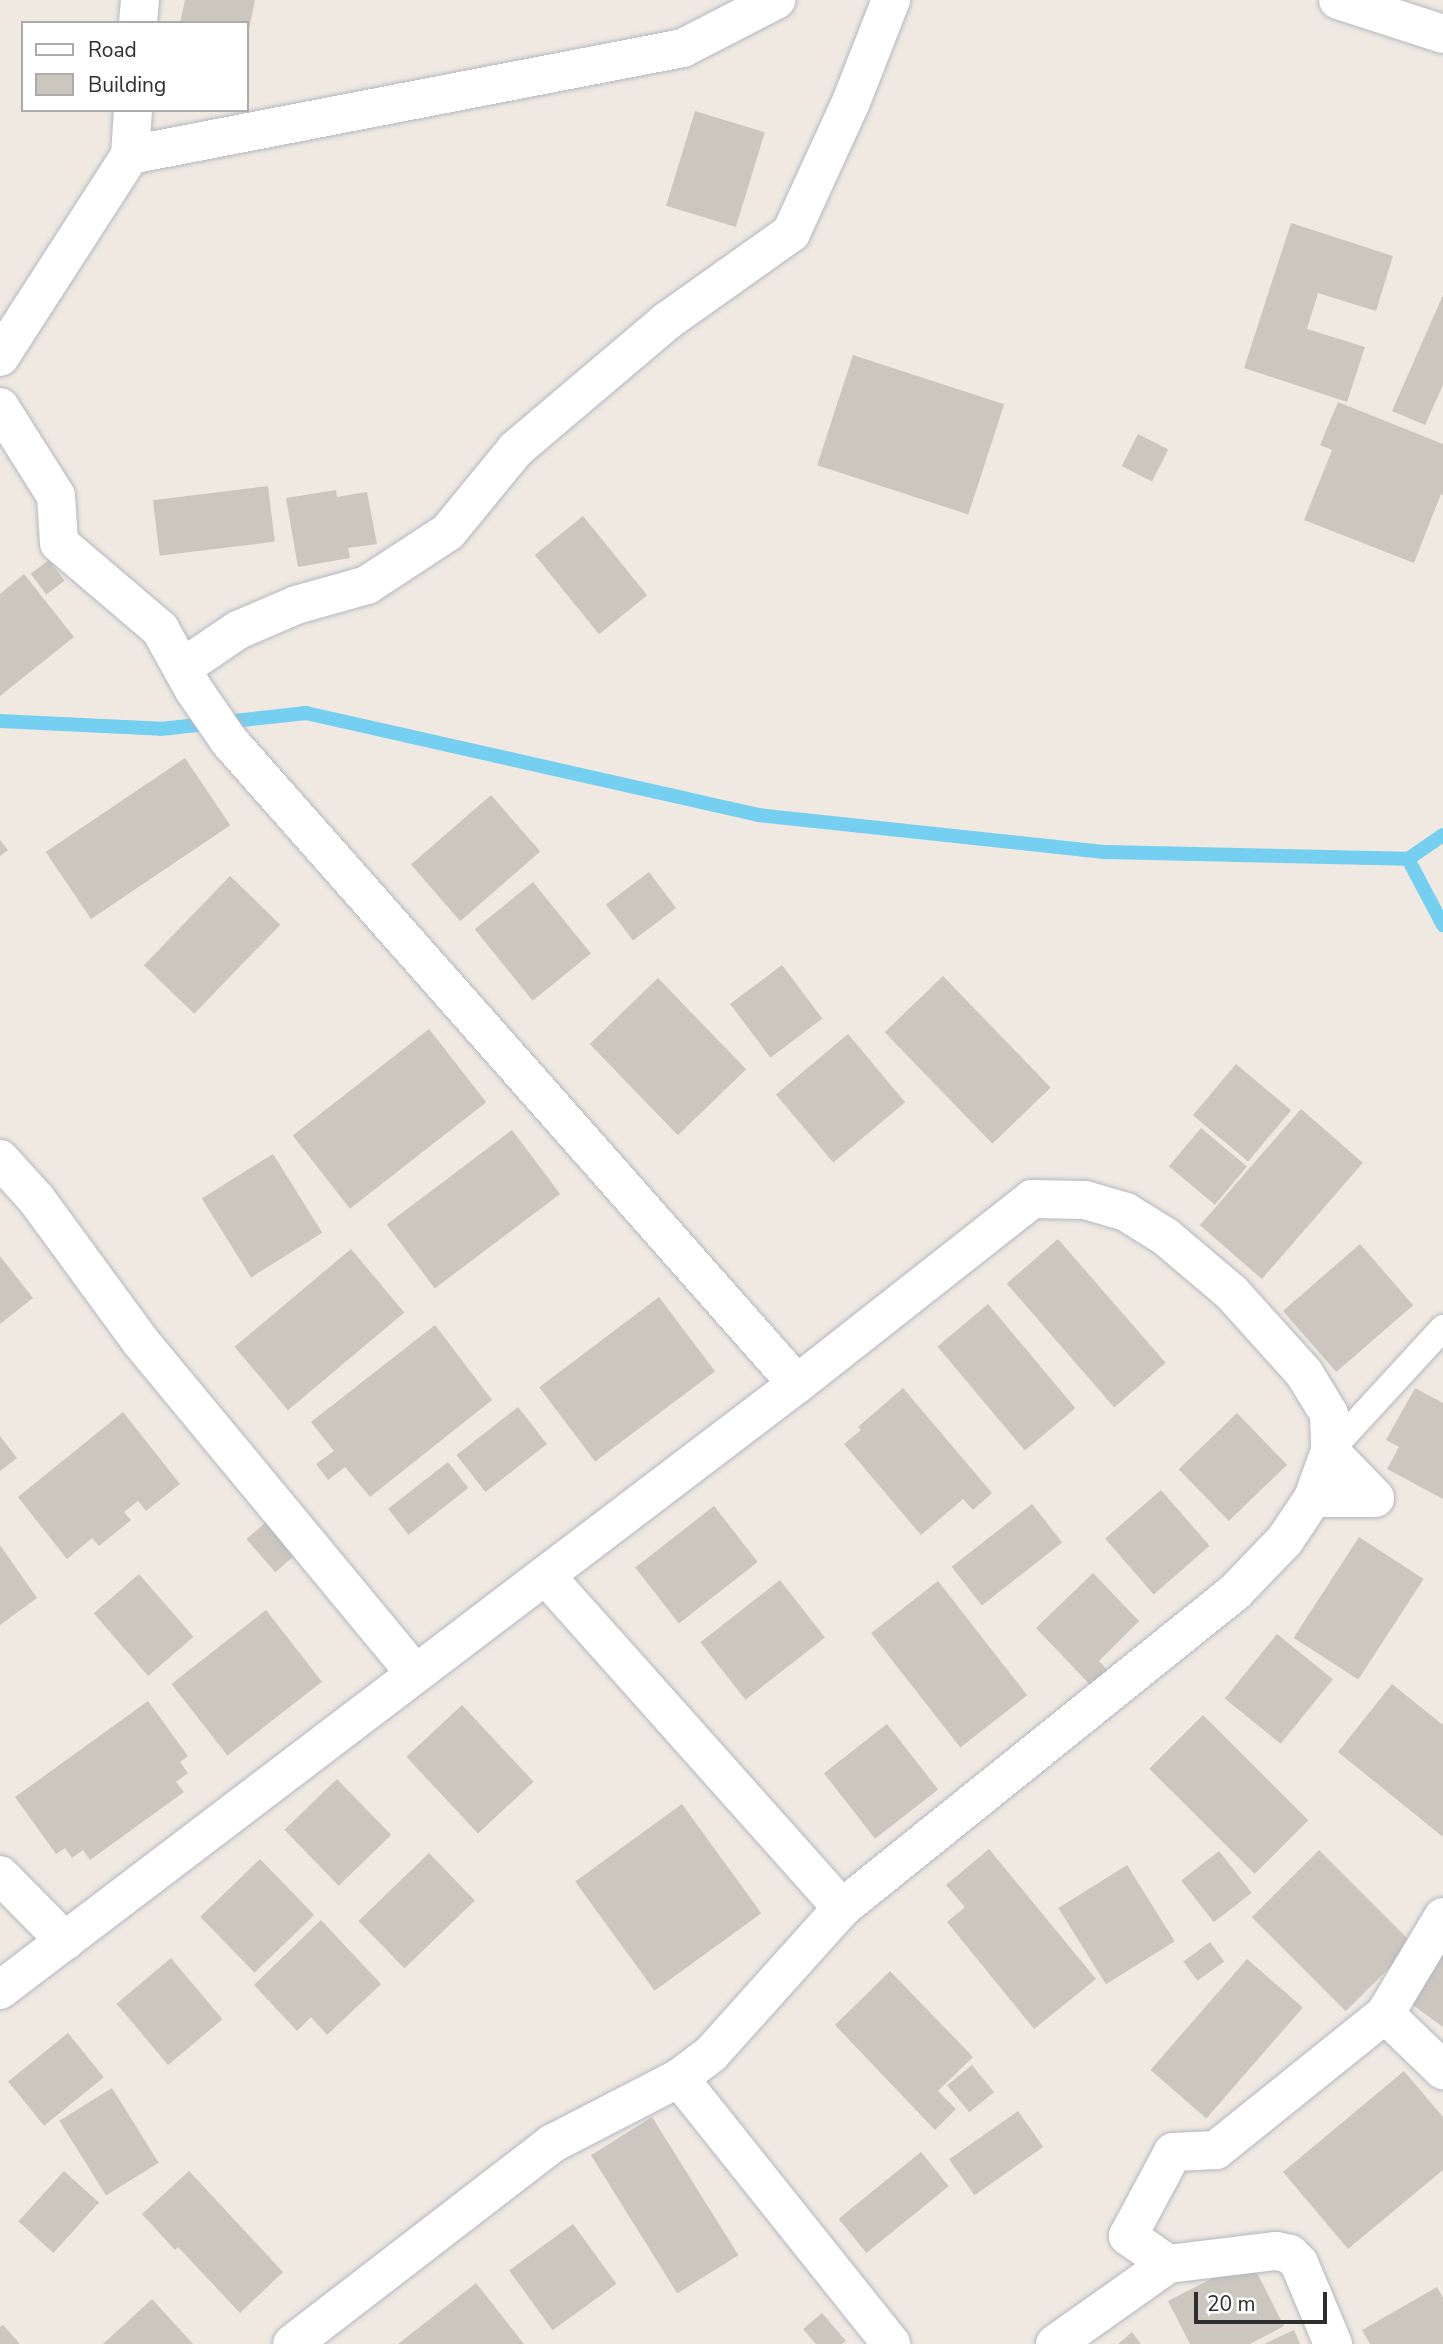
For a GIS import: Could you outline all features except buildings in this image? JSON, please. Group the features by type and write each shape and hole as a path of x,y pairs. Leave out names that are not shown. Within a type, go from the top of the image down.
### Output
{"street":[{"path":"138,21 140,0"},
{"path":"130,155 683,48 776,0"},
{"path":"182,668 238,631 296,605 367,585 448,532 516,449 667,321 791,233 851,102 891,0"},
{"path":"1345,1 1443,34"},
{"path":"0,357 130,155 133,112"},
{"path":"0,407 56,496 59,543 160,629 229,741 797,1384"},
{"path":"0,1159 37,1200 141,1342 415,1673"},
{"path":"0,1990 797,1384 1032,1199 1085,1200 1126,1212 1166,1237 1233,1293 1304,1373 1329,1414 1330,1451 1313,1499 1285,1540 1235,1592 842,1908 711,2054 678,2078 553,2143 292,2344"},
{"path":"1313,1499 1375,1498 1330,1451"},
{"path":"546,1576 842,1908"},
{"path":"0,1875 65,1941"},
{"path":"1168,2264 1128,2236 1173,2152 1216,2150 1385,2014 1443,1917"},
{"path":"1385,2014 1443,2070"},
{"path":"678,2078 891,2344"},
{"path":"1055,2344 1168,2264 1267,2251 1290,2254 1299,2263 1333,2344"}],"lane":[{"path":"1330,1451 1443,1328"}],"waterway":[{"path":"0,721 161,729 306,713 758,815 1106,852 1408,859 1443,835"},
{"path":"1408,859 1443,925"}]}
